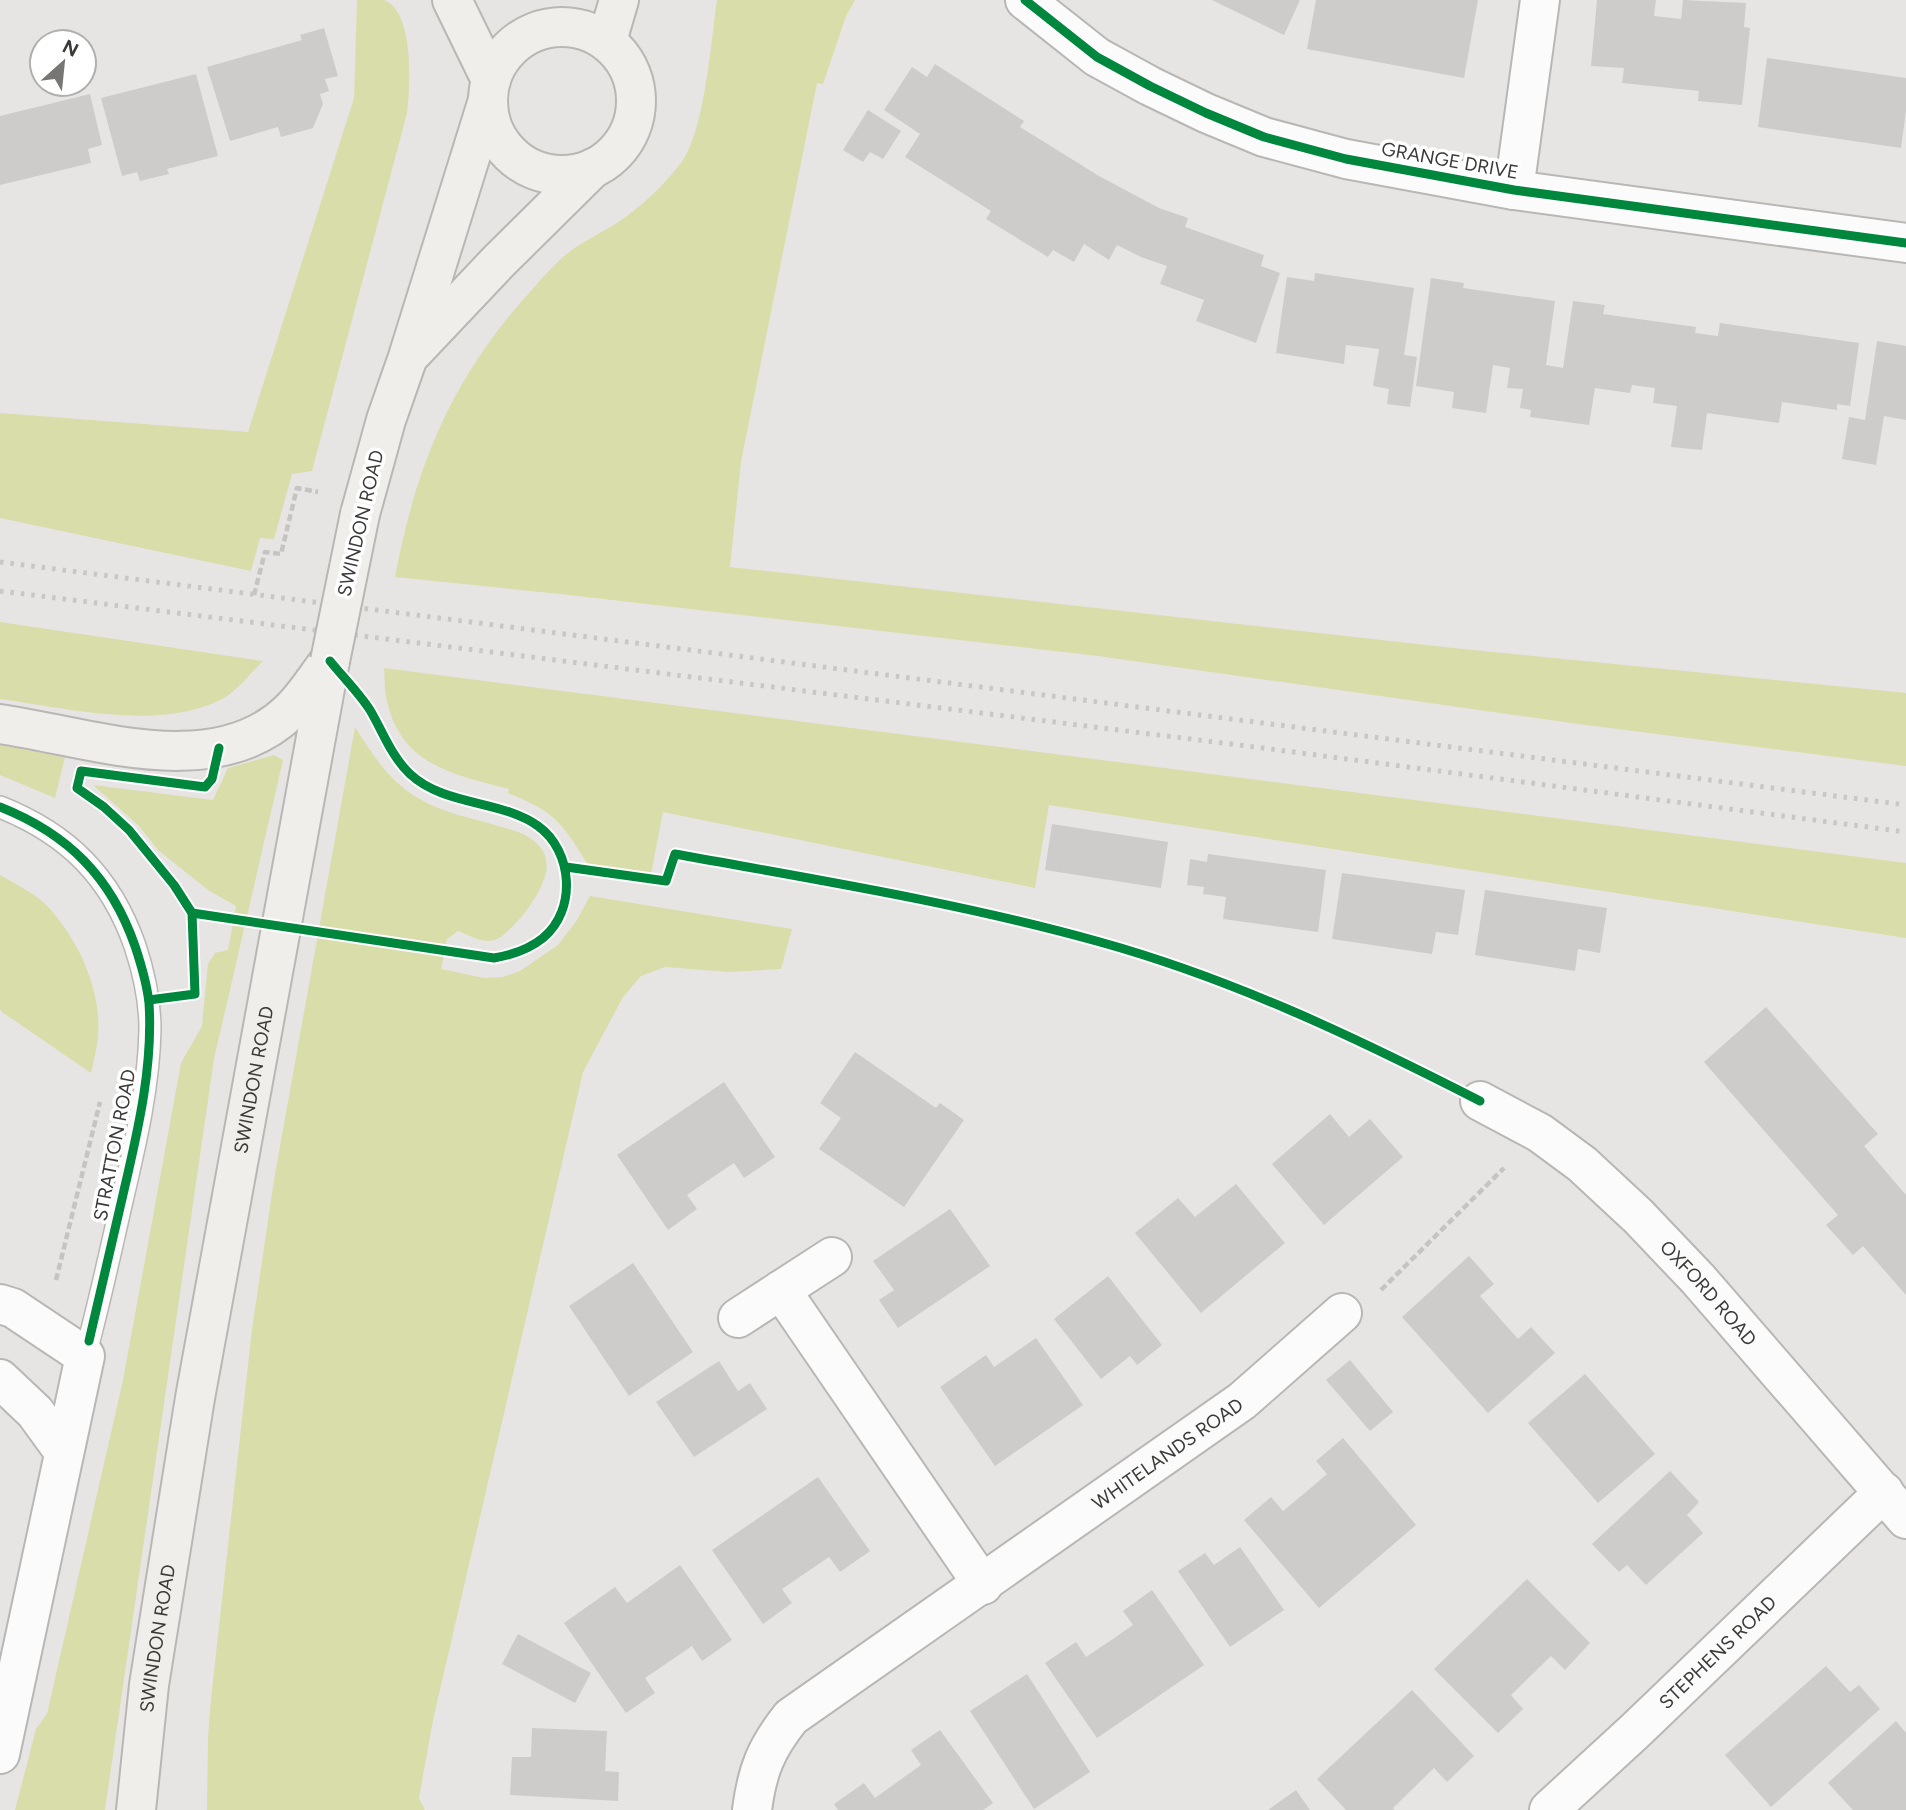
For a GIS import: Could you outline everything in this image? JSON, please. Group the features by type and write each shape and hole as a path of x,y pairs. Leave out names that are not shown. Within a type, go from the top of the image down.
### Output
{"main road":[{"path":"452,0 489,90 493,129 507,151 519,161 541,172 557,175 573,175 610,158 626,140 636,109 636,93 628,66 581,23"},
{"path":"489,90 504,55 527,36 545,28 581,23 620,0"},
{"name":"SWINDON ROAD","path":"136,1810 149,1685 195,1398 330,661 360,514 386,420 408,357 489,90"},
{"name":"SWINDON ROAD","path":"408,357 498,262 593,168"},
{"path":"0,724 152,750 191,752 219,748 269,727 291,711 330,661"}],"street":[{"name":"GRANGE DRIVE","path":"1025,0 1097,57 1206,113 1264,137 1346,159 1514,190 1906,243"},
{"path":"1514,190 1539,0"},
{"name":"OXFORD ROAD","path":"1480,1101 1540,1133 1582,1164 1638,1216 1698,1279 1895,1505"},
{"path":"738,1318 832,1257"},
{"path":"781,1290 983,1585"},
{"path":"0,1304 13,1308 85,1356"},
{"name":"WHITELANDS ROAD","path":"752,1810 755,1785 763,1758 791,1717 1242,1401 1342,1312"},
{"name":"STRATTON ROAD","path":"0,1754 85,1356"},
{"path":"0,1379 35,1412 64,1452"},
{"name":"STEPHENS ROAD","path":"1549,1810 1645,1721 1895,1505"}],"lane":[{"name":"STRATTON ROAD","path":"0,807 48,830 91,866 102,880 125,918 142,967 149,1000 150,1029 142,1108 85,1356"}],"path":[{"path":"254,595 265,552 281,554 297,488 323,493"},
{"path":"54,1286 103,1090"},
{"path":"1342,1312 1354,1317 1540,1133"}],"green space":[{"path":"357,0 384,0 394,7 401,19 408,51 407,113 312,471 292,474 274,539 260,538 251,571 0,518 0,413 248,432 354,98"},
{"path":"717,0 855,0 846,16 823,84 817,83 741,462 730,567 1453,648 1906,693 1906,766 1578,724 1098,656 395,577 413,501 438,430 474,365 496,333 556,263 576,247 635,210 664,183 683,160 691,145 702,106"},
{"path":"0,622 263,661 229,695 200,708 173,714 144,716 84,712 0,699"},
{"path":"384,668 1906,863 1906,938 1049,805 1035,888 663,812 651,874 587,863 563,827 537,806 508,793 509,789 450,772 417,753 404,740 394,723 386,697"},
{"path":"355,727 382,767 408,791 447,811 525,835 538,844 544,854 547,864 543,882 533,902 520,918 503,935 491,941 480,940 458,931 447,939 441,969 484,978 503,977 520,971 558,945 577,920 590,896 792,929 781,969 729,972 665,967 641,976 623,997 583,1072 433,1720 419,1798 425,1810 207,1810 211,1699 252,1329 274,1180"},
{"path":"0,745 65,757 55,798 0,775"},
{"path":"274,755 283,760 214,1059 105,1810 15,1810 36,1729 47,1714 123,1380 181,1063 202,1026 208,964 215,953 228,950 236,906 208,890 158,850 138,825 93,785 213,800 228,768"},
{"path":"0,875 44,903 60,921 79,951 92,984 98,1019 98,1041 91,1073 0,1009"}],"building":[{"path":"1212,0 1300,0 1284,35"},
{"path":"1316,0 1478,0 1464,78 1307,49"},
{"path":"1597,0 1656,0 1654,16 1681,19 1683,0 1746,3 1744,27 1750,28 1742,105 1698,101 1699,91 1622,83 1624,68 1591,66"},
{"path":"324,28 338,76 325,79 329,91 320,94 323,104 313,128 281,137 278,127 230,141 207,67 302,40 300,35"},
{"path":"1767,58 1906,78 1906,111 1901,148 1758,127"},
{"path":"935,64 1024,121 1020,127 1099,176 1159,208 1188,218 1185,227 1264,255 1261,266 1280,273 1256,343 1196,321 1204,300 1160,284 1167,266 1117,245 1109,260 1084,244 1074,262 1053,250 1048,257 986,219 991,211 905,157 920,134 884,110 912,67 927,77"},
{"path":"196,74 218,156 167,169 169,174 140,181 137,172 122,176 101,98"},
{"path":"74,98 91,98 102,145 88,149 91,163 0,185 0,116"},
{"path":"868,110 901,131 883,159 870,152 863,162 843,150"},
{"path":"1315,273 1414,288 1404,355 1417,357 1410,407 1387,404 1389,389 1373,386 1379,349 1346,345 1344,364 1276,353 1287,277 1314,281"},
{"path":"1431,278 1464,283 1463,288 1555,301 1546,365 1563,368 1573,301 1605,305 1603,314 1696,327 1695,333 1718,336 1720,323 1859,343 1850,406 1837,404 1837,410 1782,402 1779,423 1707,413 1702,450 1671,447 1677,406 1653,403 1655,388 1632,385 1630,393 1595,388 1589,425 1530,417 1531,410 1520,408 1523,389 1507,388 1510,368 1493,365 1486,413 1452,408 1454,392 1416,386"},
{"path":"1877,341 1906,346 1906,420 1884,416 1876,465 1842,459 1849,417 1865,420"},
{"path":"1052,824 1168,842 1161,888 1045,870"},
{"path":"1208,854 1326,870 1318,932 1223,919 1226,897 1203,894 1204,887 1187,885 1190,859 1207,862"},
{"path":"1342,873 1465,890 1458,935 1436,932 1432,954 1332,939"},
{"path":"1485,890 1607,908 1600,953 1578,949 1575,971 1475,955"},
{"path":"1766,1007 1878,1134 1864,1146 1906,1195 1906,1295 1863,1246 1853,1255 1826,1225 1838,1215 1704,1062"},
{"path":"855,1052 936,1108 940,1103 964,1120 904,1207 819,1149 841,1118 820,1103"},
{"path":"724,1082 775,1157 744,1178 734,1163 710,1179 687,1195 697,1209 668,1230 617,1155"},
{"path":"1330,1114 1349,1137 1370,1119 1403,1157 1324,1225 1272,1164"},
{"path":"1236,1184 1285,1243 1201,1313 1135,1233 1178,1198 1195,1217"},
{"path":"950,1209 990,1266 898,1328 879,1300 894,1290 873,1261"},
{"path":"1469,1256 1494,1284 1480,1296 1518,1339 1531,1327 1555,1353 1488,1413 1402,1317"},
{"path":"633,1263 693,1352 629,1396 569,1306"},
{"path":"1108,1276 1162,1345 1137,1365 1130,1356 1101,1379 1054,1319"},
{"path":"1036,1338 1083,1405 995,1466 940,1387 986,1355 994,1367"},
{"path":"1350,1360 1393,1412 1370,1431 1326,1380"},
{"path":"719,1361 738,1391 750,1383 767,1409 694,1457 656,1402"},
{"path":"1585,1374 1655,1454 1598,1503 1528,1423"},
{"path":"1343,1438 1416,1525 1319,1608 1244,1520 1271,1497 1283,1511 1306,1492 1327,1474 1316,1461"},
{"path":"1670,1471 1699,1502 1687,1515 1703,1533 1646,1585 1627,1565 1619,1572 1592,1544"},
{"path":"818,1477 870,1551 840,1572 829,1557 782,1589 792,1603 763,1624 712,1550"},
{"path":"1240,1547 1284,1610 1230,1647 1178,1571 1205,1553 1214,1565"},
{"path":"680,1565 732,1640 702,1661 692,1646 645,1678 655,1693 626,1713 564,1623 615,1587 627,1603"},
{"path":"1527,1579 1590,1643 1565,1670 1551,1656 1511,1695 1523,1709 1498,1733 1434,1669"},
{"path":"1152,1590 1204,1665 1097,1738 1045,1663 1076,1642 1086,1657 1110,1641 1133,1625 1123,1611"},
{"path":"518,1634 591,1673 575,1703 502,1664"},
{"path":"1826,1666 1850,1692 1859,1685 1880,1709 1771,1807 1725,1755"},
{"path":"1027,1674 1090,1772 1034,1809 970,1711"},
{"path":"1412,1690 1474,1756 1447,1782 1434,1768 1393,1808 1395,1810 1346,1810 1317,1779"},
{"path":"1896,1721 1906,1733 1906,1810 1853,1810 1828,1783"},
{"path":"532,1728 607,1731 605,1771 619,1772 618,1801 510,1795 512,1757 531,1757"},
{"path":"940,1730 993,1803 983,1810 838,1810 834,1804 864,1783 875,1798 921,1765 911,1750"},
{"path":"1296,1790 1310,1810 1268,1810"}],"railway":[{"path":"0,562 1906,805"},
{"path":"0,591 1255,747 1906,832"}],"cycle path":[{"path":"1025,0 1097,57 1206,113 1264,137 1346,159 1514,190 1906,243"},
{"path":"192,913 494,958 532,946 554,926 566,897 566,881 564,865 550,837 524,818 439,792 410,774 392,752 366,704 330,661"},
{"path":"149,1000 195,994 192,913 174,885 129,830 104,807 77,788 81,771 205,787 212,779 219,748"},
{"path":"0,807 46,830 84,861 100,879 125,921 135,946 148,996 150,1026 144,1095 89,1341"},
{"path":"566,867 666,881 675,854 889,893 1048,928 1149,957 1246,992 1341,1033 1480,1101"}]}
